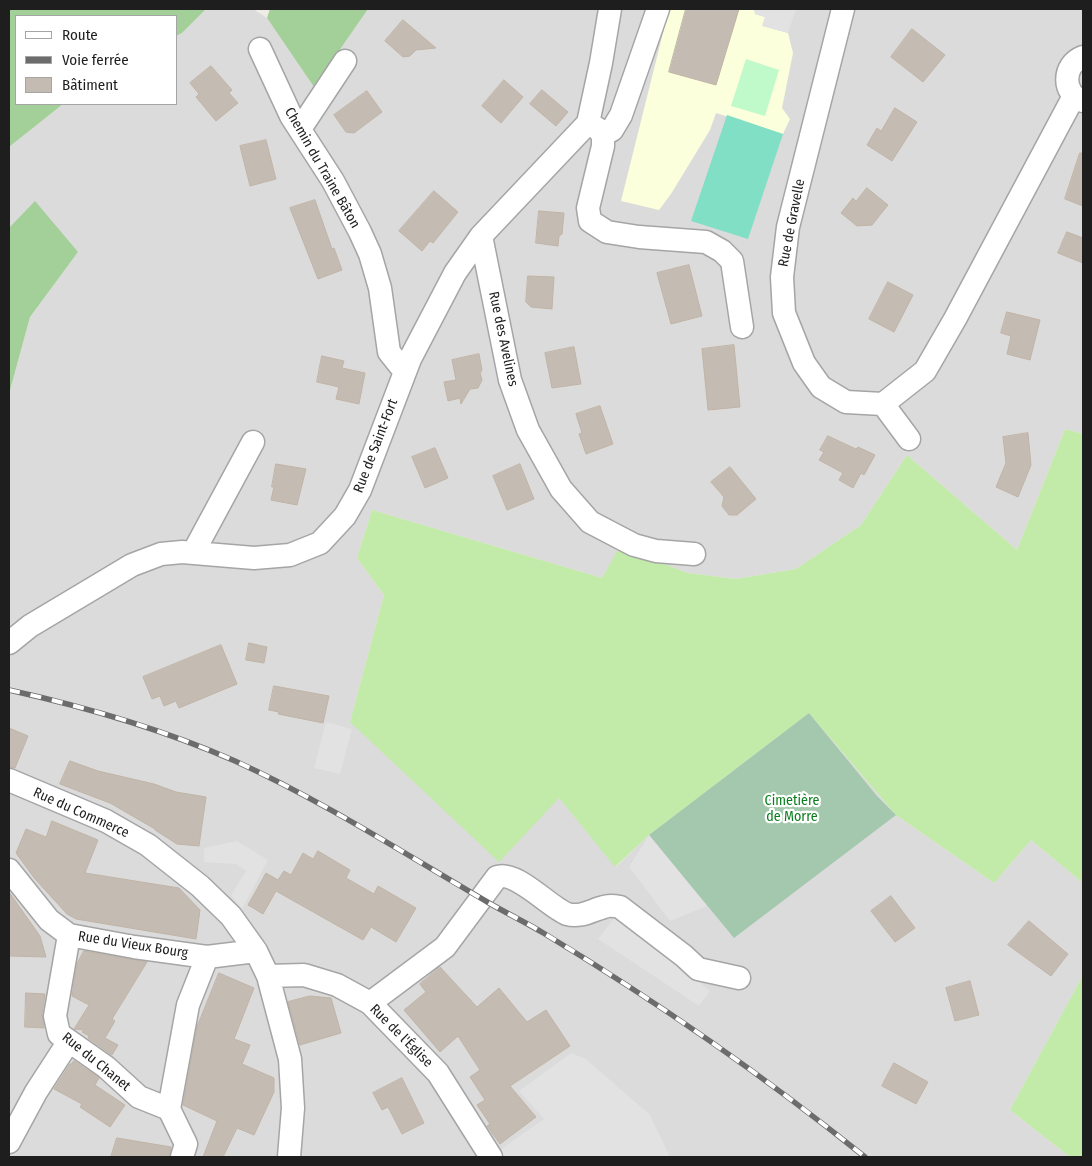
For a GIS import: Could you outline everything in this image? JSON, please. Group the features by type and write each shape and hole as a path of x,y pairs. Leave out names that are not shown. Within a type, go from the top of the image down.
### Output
{"street":[{"path":"610,9 601,63 595,129 604,146 588,208 590,221 607,232 639,237 706,242 722,251 732,261 742,327"},
{"name":"Rue de Saint-Fort","path":"9,643 30,626 132,565 161,554 182,552 254,558 290,555 320,543 345,516 360,490 405,372 456,272 481,236 595,129 612,130 621,115 658,9"},
{"name":"Rue de Gravelle","path":"843,9 788,227 782,277 784,313 804,363 821,386 846,402 883,404"},
{"name":"Chemin du Traine Bâton","path":"260,49 291,116 333,181 370,254 380,288 389,352 405,372"},
{"path":"909,439 883,404 925,371 955,319 1048,146 1080,101 1069,90 1067,76 1073,63 1083,57"},
{"path":"300,129 345,62"},
{"name":"Rue des Avelines","path":"481,236 510,380 528,430 561,489 590,522 634,545 656,551 694,554"},
{"path":"193,553 253,442"},
{"name":"Rue du Commerce","path":"9,780 106,821 148,845 200,886 231,916 256,951 268,976 290,1059 293,1108 289,1157"},
{"name":"Rue du Vieux Bourg","path":"9,870 49,920 69,935 134,947 207,956 256,951"},
{"path":"370,1004 445,947 497,877 502,875 513,878 567,914 584,915 606,906 620,907 698,969 739,978"},
{"name":"Rue du Chanet","path":"69,935 55,1016 59,1034 106,1067 139,1097 169,1108"},
{"path":"182,1157 186,1144 169,1108 188,1005 207,956"},
{"name":"Rue de l'Église","path":"268,976 304,975 337,985 370,1004 438,1073 482,1152"},
{"path":"9,1142 36,1092 69,1041"}],"shaded area":[{"path":"206,9 253,9 267,18 314,87 368,9 1083,9 1083,434 1065,429 1017,550 907,455 861,525 796,569 736,579 687,573 620,547 602,578 372,510 357,558 384,595 350,722 559,798 616,867 649,835 809,713 896,815 994,883 1031,840 1083,883 1083,975 1010,1110 1070,1157 9,1157 9,394 30,317 78,252 9,228 9,147 62,105 178,105 178,35"},
{"path":"669,9 754,9 755,14 765,17 763,26 788,33 793,53 782,108 790,119 783,134 716,113 710,130 671,194 659,210 621,201"},
{"path":"754,9 796,9 788,33 762,26 765,17 755,14"},
{"path":"326,722 352,729 340,774 314,768"},
{"path":"649,835 707,906 670,921 629,867"},
{"path":"237,841 268,860 242,909 231,895 246,871 236,864 204,862 204,848"},
{"path":"618,913 710,991 699,1006 598,939"},
{"path":"571,1053 586,1059 650,1115 670,1157 504,1157 500,1150 544,1119 519,1091"}],"green space":[{"path":"9,9 206,9 178,35 178,15 15,15 15,105 62,105 9,147"},
{"path":"270,9 368,9 314,87 267,18"},
{"path":"746,59 779,70 765,116 731,106"},
{"path":"727,115 783,134 748,239 691,221"},
{"path":"35,201 78,252 30,317 9,394 9,228"},
{"path":"1065,429 1083,434 1083,883 1031,840 994,883 896,815 809,713 649,835 615,867 559,798 499,862 350,722 384,595 357,558 372,510 602,578 620,546 687,573 736,579 796,569 861,525 907,455 1017,550"},
{"name":"Cimetière de Morre","path":"809,713 877,796 896,815 734,938 649,835"},
{"path":"1083,975 1083,1157 1070,1157 1010,1110"}],"building":[{"path":"686,9 739,9 716,85 669,72"},
{"path":"403,20 436,48 416,50 410,56 403,57 385,41"},
{"path":"912,29 945,55 923,82 891,57"},
{"path":"211,66 232,90 229,93 238,103 216,121 196,97 199,94 190,83"},
{"path":"504,80 523,97 501,123 482,106"},
{"path":"542,90 568,112 556,126 530,104"},
{"path":"367,91 382,112 354,133 346,132 334,115"},
{"path":"895,108 917,122 892,161 867,145 877,128 881,131"},
{"path":"266,140 276,179 250,186 240,146"},
{"path":"1080,153 1083,153 1083,206 1065,199"},
{"path":"867,188 888,205 872,225 857,226 841,213 853,198 856,201"},
{"path":"434,191 458,212 433,243 430,241 422,251 399,231"},
{"path":"315,200 332,249 334,248 342,270 318,279 290,208"},
{"path":"539,211 564,213 562,234 559,236 558,246 536,243"},
{"path":"1067,232 1083,238 1083,263 1058,253"},
{"path":"689,265 702,316 671,324 657,273"},
{"path":"528,276 554,277 552,309 531,307 526,302"},
{"path":"888,282 913,295 894,332 869,319"},
{"path":"1007,312 1040,320 1030,360 1007,354 1011,336 1001,333"},
{"path":"734,345 740,407 708,410 702,349"},
{"path":"574,347 581,384 552,388 545,353"},
{"path":"479,354 482,380 478,388 470,389 461,404 460,398 448,401 444,382 456,380 452,360"},
{"path":"322,356 344,361 342,368 365,373 359,404 336,399 339,387 317,382"},
{"path":"600,406 613,444 586,454 579,434 582,433 576,414"},
{"path":"1028,433 1031,465 1018,497 996,487 1006,463 1003,437"},
{"path":"828,436 856,449 858,447 875,455 864,475 861,473 853,488 839,480 843,473 819,460 824,452 820,450"},
{"path":"435,448 448,478 425,488 412,457"},
{"path":"276,464 306,469 297,505 271,500"},
{"path":"520,464 534,499 507,510 493,476"},
{"path":"730,467 756,499 737,515 729,515 722,506 724,497 711,482"},
{"path":"249,643 267,647 264,663 246,660"},
{"path":"221,645 237,684 179,708 176,701 164,706 160,696 152,699 143,677"},
{"path":"274,686 329,696 323,723 278,714 279,712 269,710"},
{"path":"9,728 28,736 15,768 9,767"},
{"path":"70,761 98,771 154,784 176,792 206,797 199,846 177,844 110,803 60,784"},
{"path":"52,821 98,840 85,873 179,888 200,910 196,939 76,919 67,914 35,879 16,853 26,829 46,837"},
{"path":"318,851 350,870 346,878 374,894 378,886 416,908 396,942 371,927 363,940 276,891 263,914 248,905 266,873 278,880 284,871 291,875 303,853 313,859"},
{"path":"9,892 40,936 46,957 9,956"},
{"path":"891,896 915,928 895,942 871,911"},
{"path":"1029,921 1068,954 1051,976 1008,945"},
{"path":"84,951 147,962 112,1019 115,1021 105,1038 118,1045 112,1055 88,1038 89,1036 82,1032 84,1030 74,1029 89,1005 72,996 77,964"},
{"path":"440,967 477,1007 499,988 527,1022 546,1010 570,1046 510,1086 536,1117 500,1144 487,1126 490,1124 477,1105 485,1100 470,1077 480,1070 458,1036 440,1052 404,1010 426,992 420,984"},
{"path":"219,973 254,988 234,1039 250,1045 242,1064 274,1078 274,1092 254,1135 237,1128 223,1157 203,1157 217,1121 183,1105 197,1027"},
{"path":"970,981 979,1015 955,1021 946,988"},
{"path":"26,993 45,994 42,1014 44,1028 25,1027"},
{"path":"310,996 331,998 341,1033 300,1045 288,1002"},
{"path":"74,1061 99,1078 95,1085 125,1105 110,1127 80,1107 82,1104 54,1089 70,1064"},
{"path":"894,1063 928,1082 916,1104 882,1086"},
{"path":"402,1078 424,1123 402,1134 388,1107 382,1110 373,1093"},
{"path":"117,1138 171,1147 169,1157 111,1157"}],"railway":[{"path":"9,690 95,711 152,729 235,761 300,793 538,930 628,986 709,1040 788,1097 865,1157"}]}
